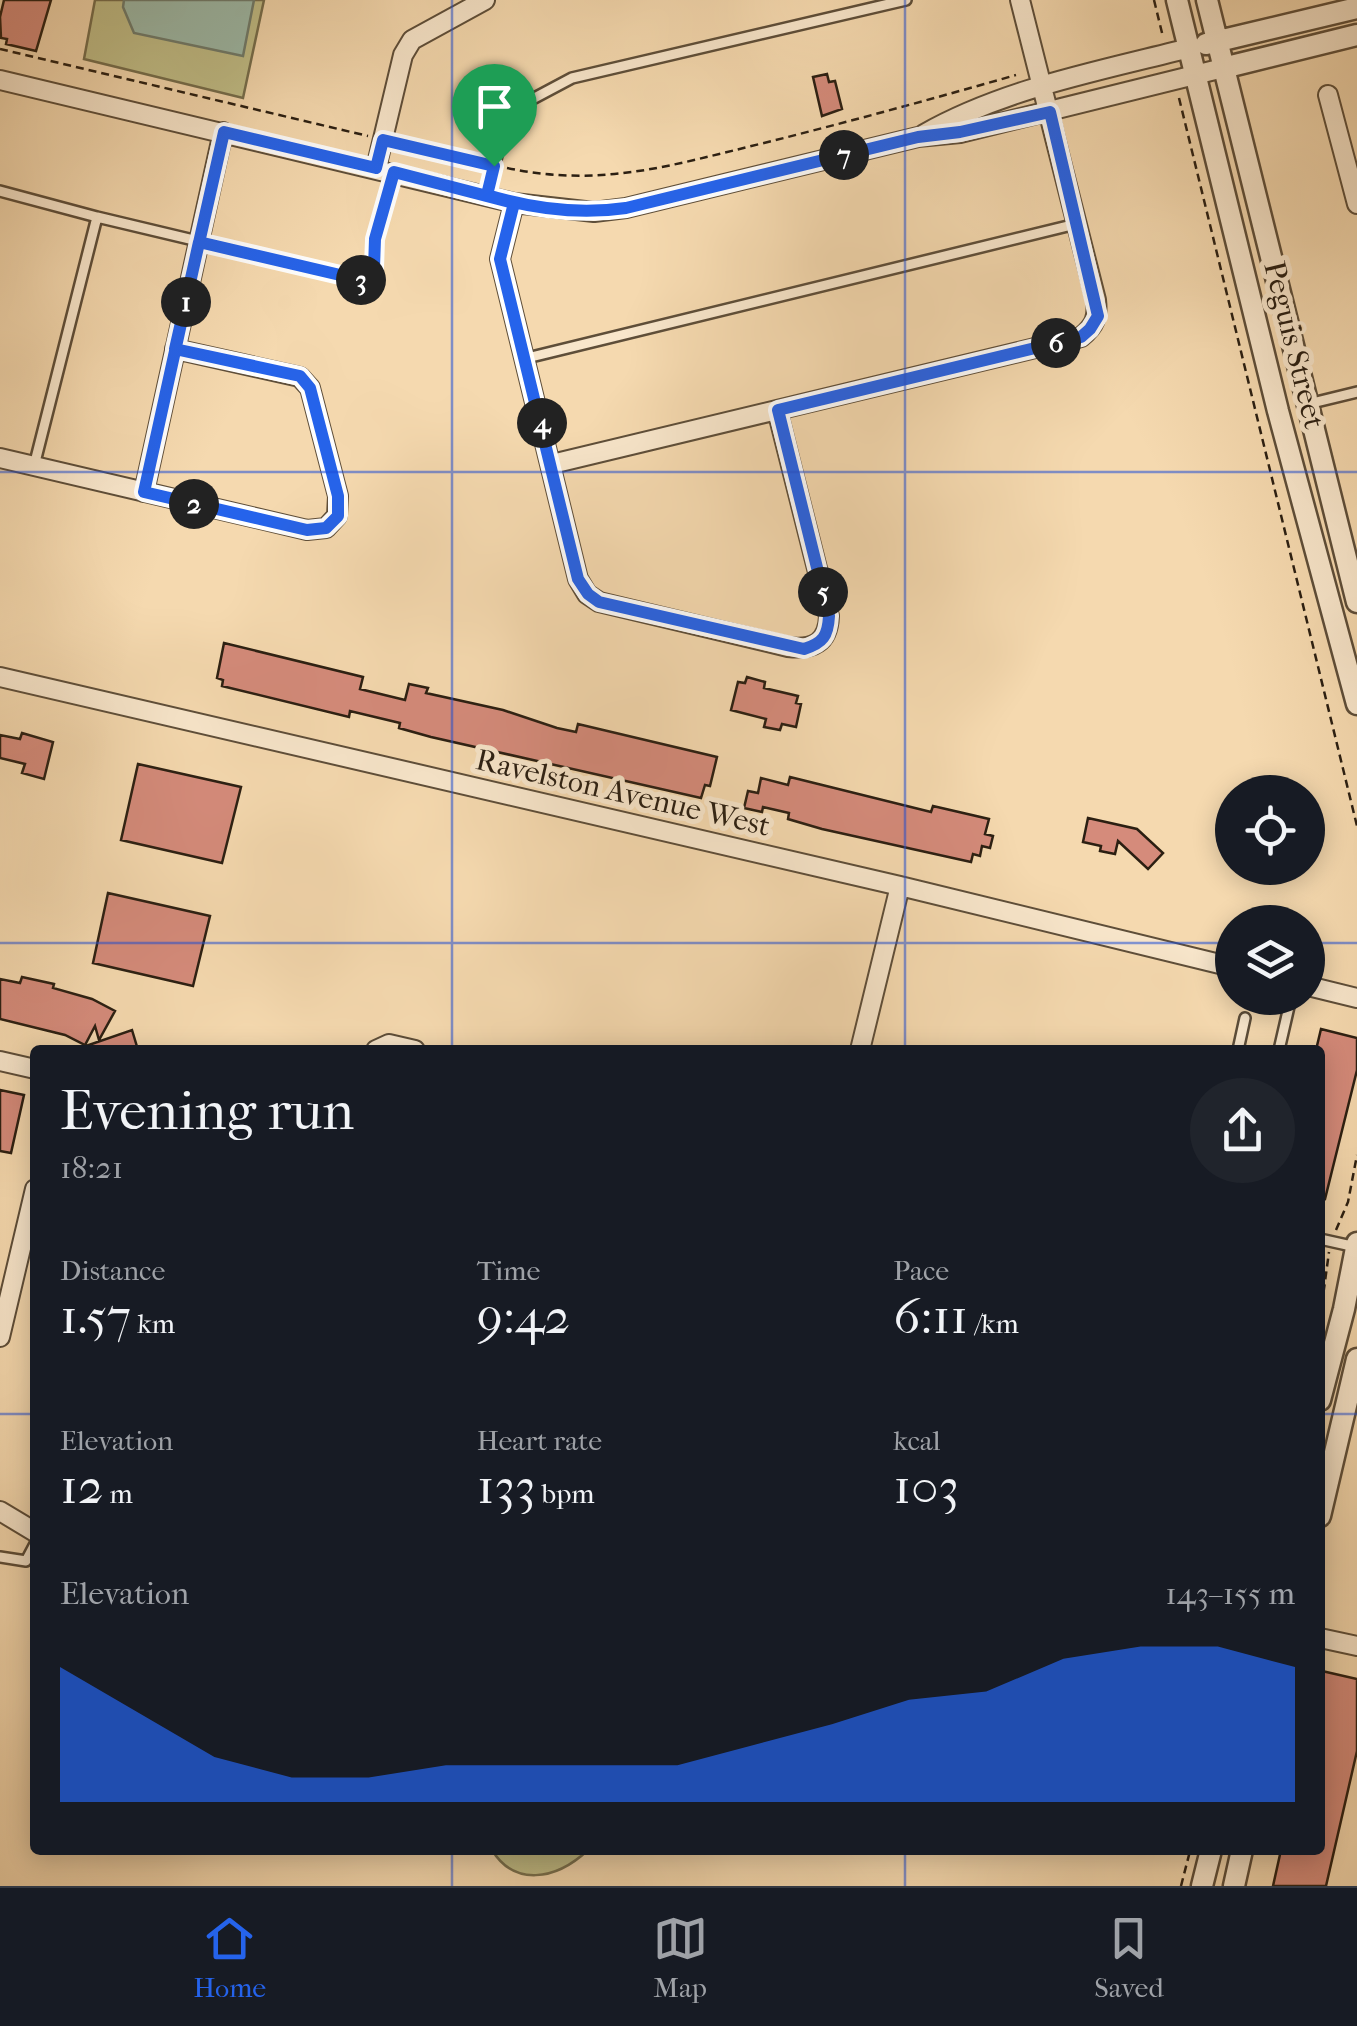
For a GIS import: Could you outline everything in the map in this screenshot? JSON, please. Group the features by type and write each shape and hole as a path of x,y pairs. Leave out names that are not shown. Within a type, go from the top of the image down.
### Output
{"street":[{"path":"385,170 383,140 403,55 412,40 485,0"},
{"path":"552,464 1081,337 1090,329 1098,316 1020,0"},
{"name":"Peguis Street","path":"1177,0 1357,704"},
{"name":"Peguis Street","path":"1207,0 1357,602"},
{"path":"918,137 958,114 1041,77 1187,40 1217,41 1357,8"},
{"path":"0,80 514,203 594,212 626,208 918,137 1050,112 1357,35"},
{"path":"1328,95 1350,146 1357,204"},
{"path":"144,492 224,132"},
{"path":"514,203 500,259 578,579 588,594 599,602 804,649 820,644 828,632 829,616 778,410"},
{"path":"0,458 307,530 326,528 338,516 338,496 310,388 300,376 175,349"},
{"name":"Ravelston Avenue West","path":"0,677 900,886 1215,964"},
{"path":"861,1045 900,886"},
{"path":"1325,990 1357,998"},
{"path":"0,1062 30,1069"},
{"path":"0,1337 30,1210"},
{"path":"1325,1385 1351,1310 1357,1245"},
{"path":"1325,1495 1357,1359"},
{"path":"0,1510 30,1529"},
{"path":"1325,1639 1357,1646"},
{"path":"1202,1886 1210,1855"},
{"path":"1234,1886 1241,1855"}],"lane":[{"path":"487,195 508,112 572,78 906,0"},
{"path":"0,191 370,282 385,170"},
{"path":"34,466 97,217"},
{"path":"526,358 1076,224"},
{"path":"1308,404 1357,392"},
{"path":"1324,579 1350,574"},
{"path":"1280,1045 1288,1015"},
{"path":"1239,1045 1245,1018"},
{"path":"1325,1240 1357,1245"},
{"path":"0,1557 26,1561 30,1553"}],"path":[{"path":"1154,0 1163,39 1187,40"},
{"path":"0,50 494,166 579,178 646,172 1041,77"},
{"path":"1174,80 1357,826"},
{"path":"1181,1886 1190,1855"}],"shaded area":[{"path":"95,0 264,0 243,98 84,59"},
{"path":"124,0 254,0 243,56 134,33"},
{"path":"496,1855 582,1855 562,1868 536,1875 512,1870"}],"building":[{"path":"4,0 51,0 36,51 6,44 7,39 1,38"},
{"path":"827,74 829,82 835,81 842,109 822,116 813,77"},
{"path":"224,643 363,677 360,689 405,700 409,684 428,688 426,693 503,710 557,728 576,732 578,724 717,757 710,786 705,785 701,798 431,737 399,728 400,723 350,711 349,717 222,686 223,680 217,678"},
{"path":"747,677 765,682 764,688 798,696 796,703 801,704 796,727 764,727 766,719 731,710 738,682 745,683"},
{"path":"22,733 53,742 44,779 22,773 25,764 0,758 0,735 20,739"},
{"path":"138,764 241,787 222,863 121,840"},
{"path":"790,777 931,812 933,806 989,819 985,834 993,836 990,848 982,846 980,856 973,854 971,862 822,829 788,819 789,813 763,807 762,812 744,808 748,791 758,793 761,778 788,785"},
{"path":"1088,818 1137,829 1163,853 1148,869 1118,841 1115,854 1100,851 1101,846 1083,842"},
{"path":"108,893 210,916 193,986 93,963"},
{"path":"22,977 54,984 53,988 92,999 115,1011 99,1040 95,1026 85,1045 65,1035 0,1019 0,979 20,983"},
{"path":"1321,1029 1357,1038 1357,1070 1325,1199 1325,1045 1317,1045"},
{"path":"132,1030 136,1045 89,1045"},
{"path":"0,1090 24,1095 11,1153 0,1151"},
{"path":"1325,1672 1357,1679 1357,1751 1326,1886 1273,1886 1280,1855 1325,1855"}],"route":[{"path":"494,166 383,140 376,168 224,132 219,152 175,349 300,376 310,388 338,496 338,516 326,528 307,530 144,492 175,349 199,242 370,282 375,239 394,172 514,203 500,259 578,579 588,594 599,602 804,649 820,644 828,632 829,616 778,410 1081,337 1098,316 1050,112 918,137 626,208 594,212 514,203 487,195 494,166"}]}
